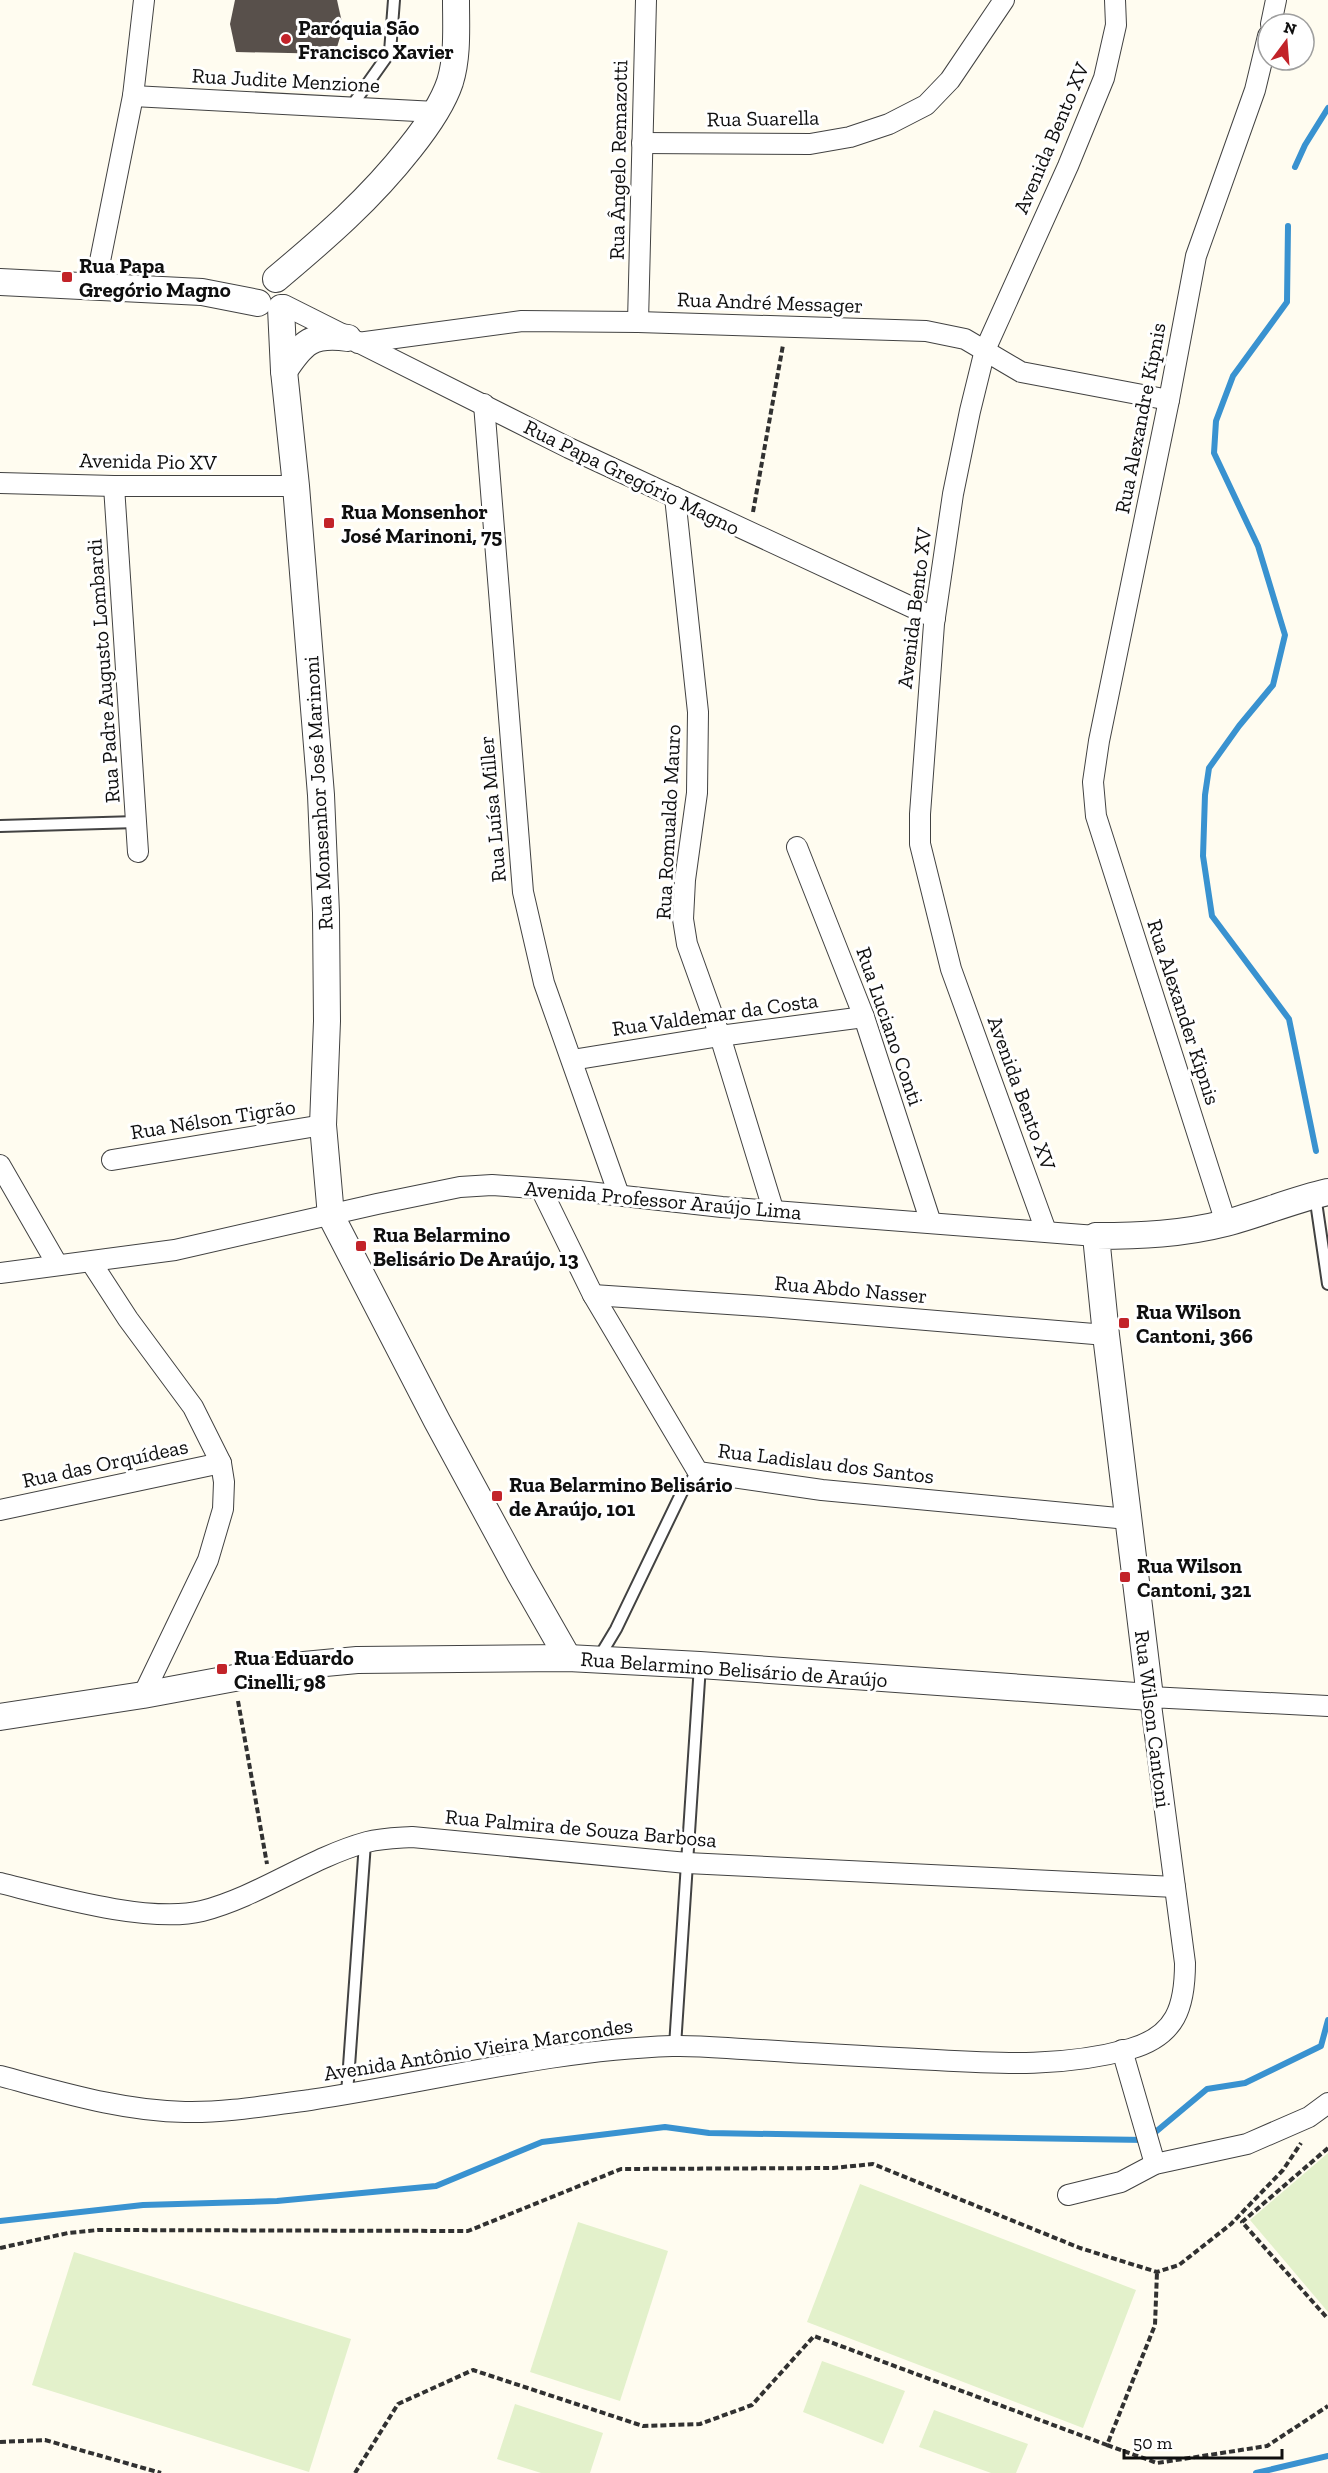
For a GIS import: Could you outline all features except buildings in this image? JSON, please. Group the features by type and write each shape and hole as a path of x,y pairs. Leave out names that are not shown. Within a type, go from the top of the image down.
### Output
{"street":[{"path":"95,286 133,96 144,0"},
{"path":"0,282 275,297 325,238 354,212 396,166 436,112 450,82 455,53 456,0"},
{"name":"Rua Ângelo Remazotti","path":"638,322 646,0"},
{"name":"Rua Suarella","path":"642,143 810,144 850,137 890,124 926,105 951,80 1004,0"},
{"name":"Avenida Bento XV","path":"1046,1231 951,969 920,844 920,814 935,618 953,494 985,350 1068,166 1104,78 1116,25 1115,0"},
{"name":"Rua Alexandre Kipnis","path":"1096,816 1093,782 1099,741 1196,256 1259,72"},
{"name":"Rua Judite Menzione","path":"133,96 436,112"},
{"name":"Rua Papa Gregório Magno","path":"275,297 346,337 569,448 935,618"},
{"name":"Rua Monsenhor José Marinoni","path":"275,297 296,486 312,680 324,879 327,1021 322,1125 331,1216"},
{"name":"Rua André Messager","path":"346,337 522,321 638,322 926,331 964,339 1003,362 1031,374 1169,400"},
{"path":"284,371 307,341 322,336 346,337"},
{"name":"Rua Luísa Miller","path":"484,404 523,892 544,983 619,1195"},
{"name":"Avenida Pio XV","path":"0,483 114,486 296,486"},
{"name":"Rua Padre Augusto Lombardi","path":"114,486 138,852"},
{"name":"Rua Romualdo Mauro","path":"675,497 698,712 696,793 685,880 683,919 687,944 720,1036 773,1209"},
{"name":"Rua Alexander Kipnis","path":"1096,816 1226,1223"},
{"name":"Rua Luciano Conti","path":"797,847 864,1017 931,1223"},
{"name":"Rua Valdemar da Costa","path":"572,1060 720,1036 864,1017"},
{"name":"Rua Nélson Tigrão","path":"112,1160 322,1125"},
{"path":"0,1166 57,1264"},
{"name":"Avenida Professor Araújo Lima","path":"0,1273 175,1250 377,1204 460,1188 492,1185 619,1195 722,1207 773,1209 1096,1236 1150,1236 1226,1223 1322,1193"},
{"name":"Rua Ladislau dos Santos","path":"541,1189 593,1295 698,1472 822,1490 1128,1519"},
{"name":"Rua Belarmino Belisário de Araújo","path":"331,1216 514,1565 568,1658 700,1665 1150,1697 1328,1706"},
{"name":"Rua Wilson Cantoni","path":"1096,1236 1128,1519 1185,1963 1185,1988"},
{"path":"91,1262 128,1319 193,1407 221,1463 224,1482 223,1509 207,1560 143,1695"},
{"name":"Rua Abdo Nasser","path":"593,1295 758,1306 1106,1335"},
{"name":"Rua das Orquídeas","path":"0,1510 221,1463"},
{"path":"0,1717 143,1695 304,1665 357,1660 568,1658"},
{"name":"Rua Palmira de Souza Barbosa","path":"0,1883 81,1902 172,1915 202,1911 270,1884 312,1863 365,1843 382,1839 412,1837 687,1863 1175,1887"},
{"name":"Avenida Antônio Vieira Marcondes","path":"0,2076 95,2101 147,2110 188,2112 262,2106 347,2094 605,2050 675,2046 1011,2065 1088,2058 1122,2050 1153,2039 1172,2026 1180,2010 1185,1988"},
{"path":"1122,2050 1155,2164"},
{"path":"1068,2195 1121,2182 1155,2164 1246,2144 1309,2117 1328,2103"}],"lane":[{"path":"351,107 390,52 394,0"},
{"path":"0,826 137,822"},
{"path":"1322,1193 1328,1284"},
{"path":"597,1660 616,1629 682,1492 698,1472"},
{"path":"675,2046 700,1665"},
{"path":"347,2094 365,1843"}],"path":[{"path":"749,533 786,327"},
{"path":"234,1679 270,1884"},
{"path":"0,2248 68,2233 98,2230 468,2231 621,2169 833,2168 873,2164 1080,2248 1157,2272 1179,2265 1235,2219 1283,2170 1302,2141 1309,2117"},
{"path":"1242,2222 1328,2148"},
{"path":"1235,2219 1242,2222 1328,2319"},
{"path":"1107,2445 1155,2325 1157,2272"},
{"path":"355,2473 398,2404 474,2370 643,2426 700,2424 752,2405 814,2337 1157,2463 1267,2446 1328,2406"},
{"path":"0,2442 45,2440 161,2473"}],"green space":[{"path":"1328,2153 1328,2312 1250,2220"},
{"path":"860,2184 1136,2290 1083,2428 807,2322"},
{"path":"578,2222 668,2251 620,2401 530,2372"},
{"path":"74,2252 351,2339 309,2472 32,2385"},
{"path":"822,2361 905,2391 883,2444 803,2412"},
{"path":"515,2404 603,2433 590,2473 541,2473 497,2459"},
{"path":"934,2410 1028,2444 1016,2473 991,2473 919,2447"}],"waterway":[{"path":"1295,167 1305,145 1328,108"},
{"path":"1288,226 1287,302 1233,376 1216,421 1214,453 1258,546 1285,635 1273,685 1239,726 1209,768 1205,795 1203,856 1212,916 1289,1019 1316,1151"},
{"path":"0,2221 143,2205 277,2201 436,2186 542,2142 665,2127 709,2133 1146,2140 1207,2089 1245,2083 1321,2046 1328,2020"},
{"path":"1256,2473 1328,2456"}],"place":[{"name":"Paróquia São Francisco Xavier","path":"286,39"},
{"name":"Rua Papa Gregório Magno","path":"67,277"},
{"name":"Rua Monsenhor José Marinoni, 75","path":"329,523"},
{"name":"Rua Belarmino Belisário De Araújo, 13","path":"361,1246"},
{"name":"Rua Wilson Cantoni, 366","path":"1124,1323"},
{"name":"Rua Belarmino Belisário de Araújo, 101","path":"497,1496"},
{"name":"Rua Wilson Cantoni, 321","path":"1125,1577"},
{"name":"Rua Eduardo Cinelli, 98","path":"222,1669"}]}
